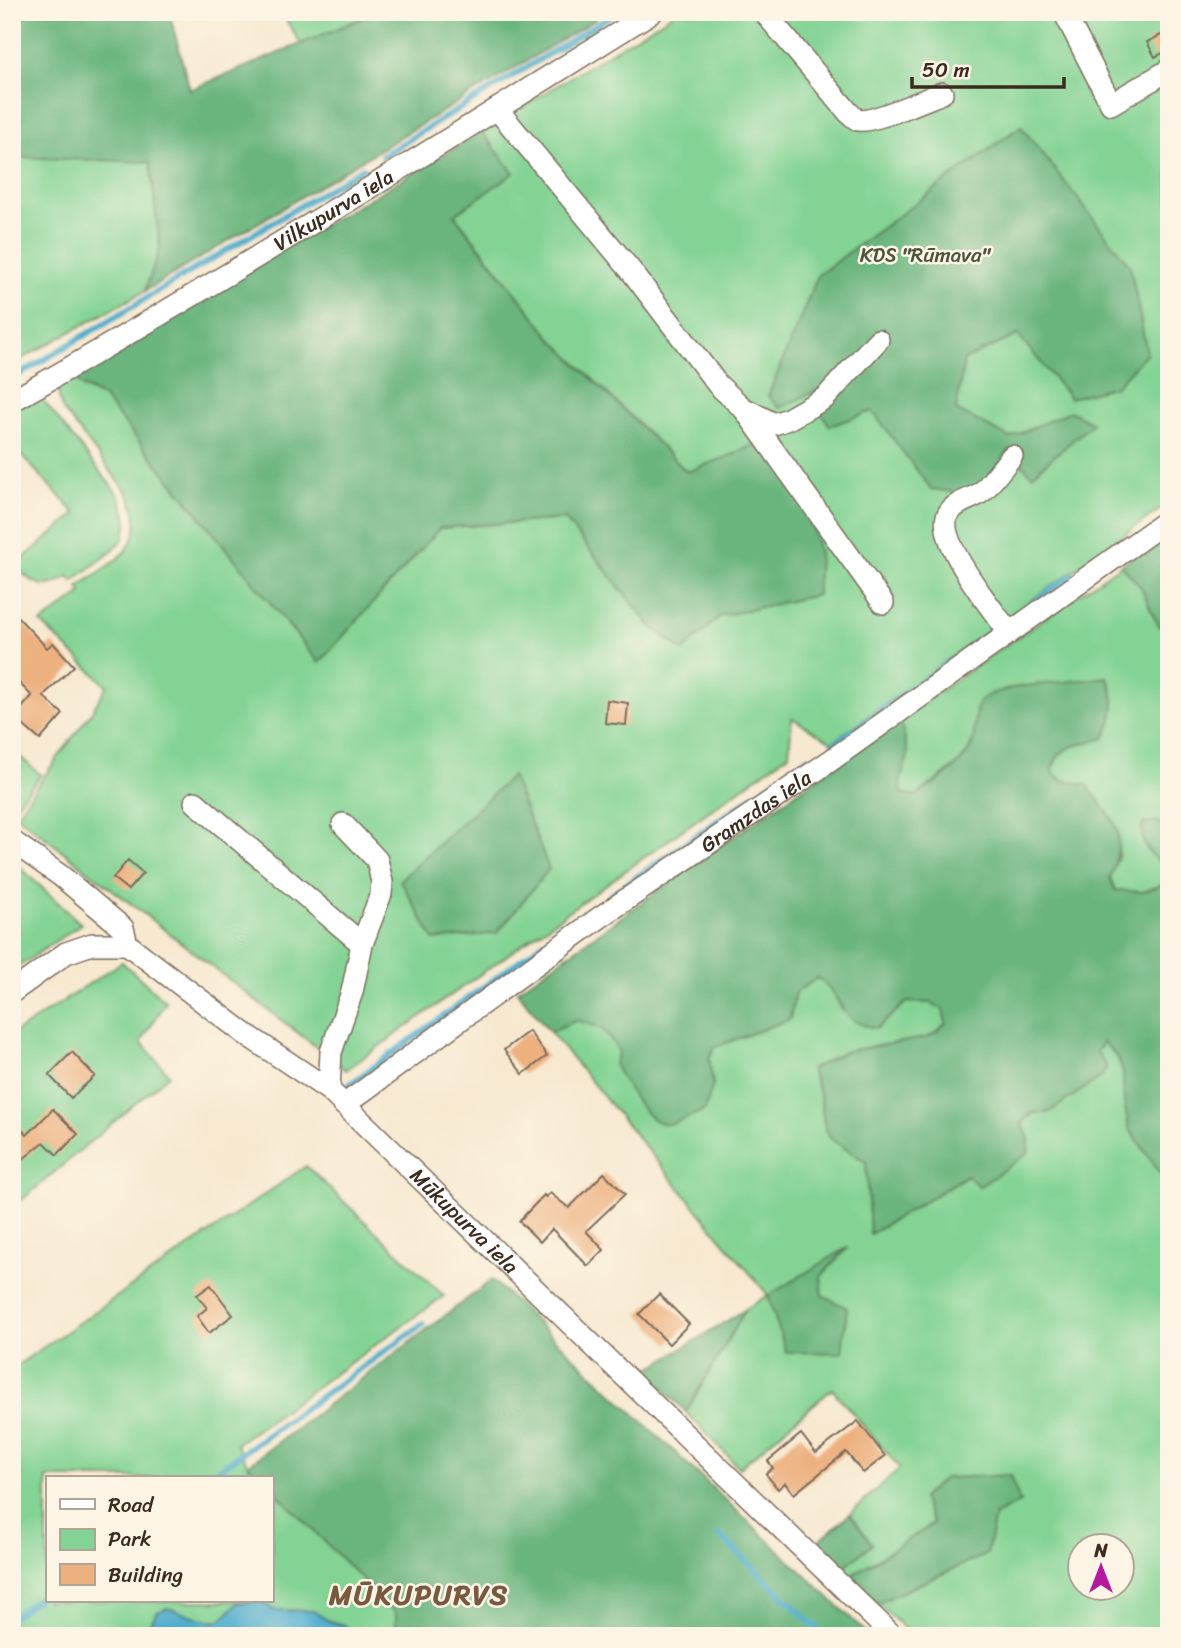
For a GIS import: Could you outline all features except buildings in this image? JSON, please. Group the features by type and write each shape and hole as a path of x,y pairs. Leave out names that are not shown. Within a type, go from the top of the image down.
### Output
{"street":[{"name":"Vilkupurva iela","path":"12,401 146,325 652,12"},
{"path":"764,12 849,113 858,120 884,115 943,93"},
{"path":"1064,12 1111,104 1169,70"},
{"path":"498,109 632,272 718,385 744,409 883,604"},
{"path":"744,409 774,424 788,419 825,398 878,340"},
{"path":"1009,632 976,588 947,538 946,525 948,514 957,505 982,492 1012,456"},
{"name":"Gramzdas iela","path":"337,1098 830,761 1169,519"},
{"path":"195,802 362,944"},
{"path":"337,1098 331,1052 352,992 362,944 379,906 382,882 376,860 343,824"},
{"name":"Mūkupurva iela","path":"12,841 61,876 123,928 127,944 244,1033 337,1098 893,1636"},
{"path":"12,992 66,953 92,944 127,944"}],"green space":[{"path":"14,12 169,12 190,90 377,12 591,12 596,19 145,291 160,248 150,162 12,157"},
{"path":"281,12 377,12 301,44"},
{"name":"KDS \"Rūmava\"","path":"676,12 1169,12 1169,503 832,742 792,718 789,754 346,1070 16,815 92,711 107,686 41,623 82,593 78,587 126,550 136,527 135,512 129,495 63,410 59,388 65,379 84,367 83,388 104,398 319,663 440,528 565,519 650,625 683,651 720,616 817,595 765,439 687,472 552,339 454,214 513,173 482,132"},
{"name":"KDS \"Rūmava\"","path":"1021,126 1130,266 1147,353 1116,386 1070,398 1018,335 964,360 956,410 1010,438 1070,411 1093,423 1032,475 1009,450 976,495 931,489 872,411 830,426 820,411 822,388 779,408 768,396 818,275"},
{"path":"482,132 514,173 454,215 552,339 687,472 765,439 804,497 819,552 817,595 720,616 683,651 650,625 565,519 440,528 319,663 104,398 79,384 79,376 84,367"},
{"path":"12,157 150,161 160,248 145,291 12,364"},
{"path":"38,394 120,497 127,526 123,539 111,552 73,581 68,576 46,585 34,581 14,566 76,514 12,445 12,409"},
{"path":"1169,531 1169,632 1158,625 1141,587 1121,565"},
{"path":"1121,565 1141,587 1158,625 1169,632 1169,829 1156,821 1147,850 1167,868 1168,883 1143,892 1115,890 1110,878 1119,853 1087,785 1061,780 1052,771 1059,755 1065,750 1104,738 1111,724 1113,708 1107,677 976,709 975,737 960,762 916,796 902,794 900,782 908,755 900,719"},
{"path":"1107,677 1113,708 1111,724 1104,738 1065,750 1059,755 1052,771 1061,780 1087,785 1112,818 1118,837 1116,861 1110,878 1115,890 1143,892 1168,883 1167,868 1148,850 1142,832 1143,824 1156,821 1169,829 1169,1186 1129,1128 1123,1073 1118,1058 1103,1042 1097,1052 1107,1067 1101,1077 1048,1113 1032,1113 1022,1123 1029,1139 1028,1153 979,1187 967,1175 870,1234 866,1162 831,1139 825,1128 820,1095 811,1069 847,1051 926,1038 946,1023 943,1009 931,1003 907,1002 877,1028 864,1025 848,1015 832,992 817,978 795,993 790,1019 715,1047 709,1058 713,1085 705,1110 668,1124 652,1118 636,1101 614,1064 619,1051 603,1029 577,1020 550,1032 517,991 900,719 908,755 900,782 902,793 916,796 947,774 967,754 973,740 977,706 985,697 1026,686"},
{"path":"12,750 41,775 13,809 12,808"},
{"path":"512,776 549,869 497,933 434,940 400,880"},
{"path":"12,860 81,924 12,971"},
{"path":"122,962 166,1002 141,1042 169,1075 12,1208 12,1035"},
{"path":"817,978 829,985 842,1010 877,1028 906,1002 931,1003 943,1009 946,1023 926,1038 847,1051 811,1069 820,1095 825,1128 831,1139 866,1162 870,1234 1029,1139 1022,1124 1097,1052 1103,1041 1118,1058 1124,1074 1124,1101 1129,1128 1169,1186 1169,1624 1155,1636 912,1636 877,1603 987,1554 995,1515 933,1524 849,1577 841,1569 872,1544 850,1514 900,1468 832,1389 739,1468 686,1412 746,1309 768,1295 550,1032 577,1020 603,1029 619,1051 713,1085 709,1058 715,1047 790,1019 795,993","holes":["846,1250 821,1276 822,1295 768,1296"]},
{"path":"306,1166 444,1296 236,1444 248,1465 259,1476 46,1476 46,1602 273,1602 273,1477 498,1317 830,1636 12,1636 12,1369"},
{"path":"848,1247 821,1276 822,1295 847,1308 842,1353 786,1352 768,1296"},
{"path":"492,1280 870,1636 396,1636 396,1613 273,1490 273,1476 259,1476 248,1465"},
{"path":"746,1309 686,1412 646,1371"},
{"path":"1010,1475 1020,1502 995,1515 987,1554 877,1603 849,1577 933,1524 922,1498 944,1478"},
{"path":"850,1514 872,1544 841,1569 815,1544"}],"water":[{"path":"262,1602 274,1610 313,1611 329,1621 344,1625 357,1636 149,1636 149,1626 157,1612 167,1608 214,1622 222,1619 238,1603"}],"waterway":[{"path":"382,156 617,12"},
{"path":"12,379 363,168"},
{"path":"1017,614 1073,575"},
{"path":"834,744 989,634"},
{"path":"611,895 808,758"},
{"path":"345,1088 582,915"},
{"path":"210,1476 423,1324"},
{"path":"719,1535 825,1636"},
{"path":"12,1617 46,1593"}],"district":[{"name":"MŪKUPURVS","path":"419,1594"}]}
